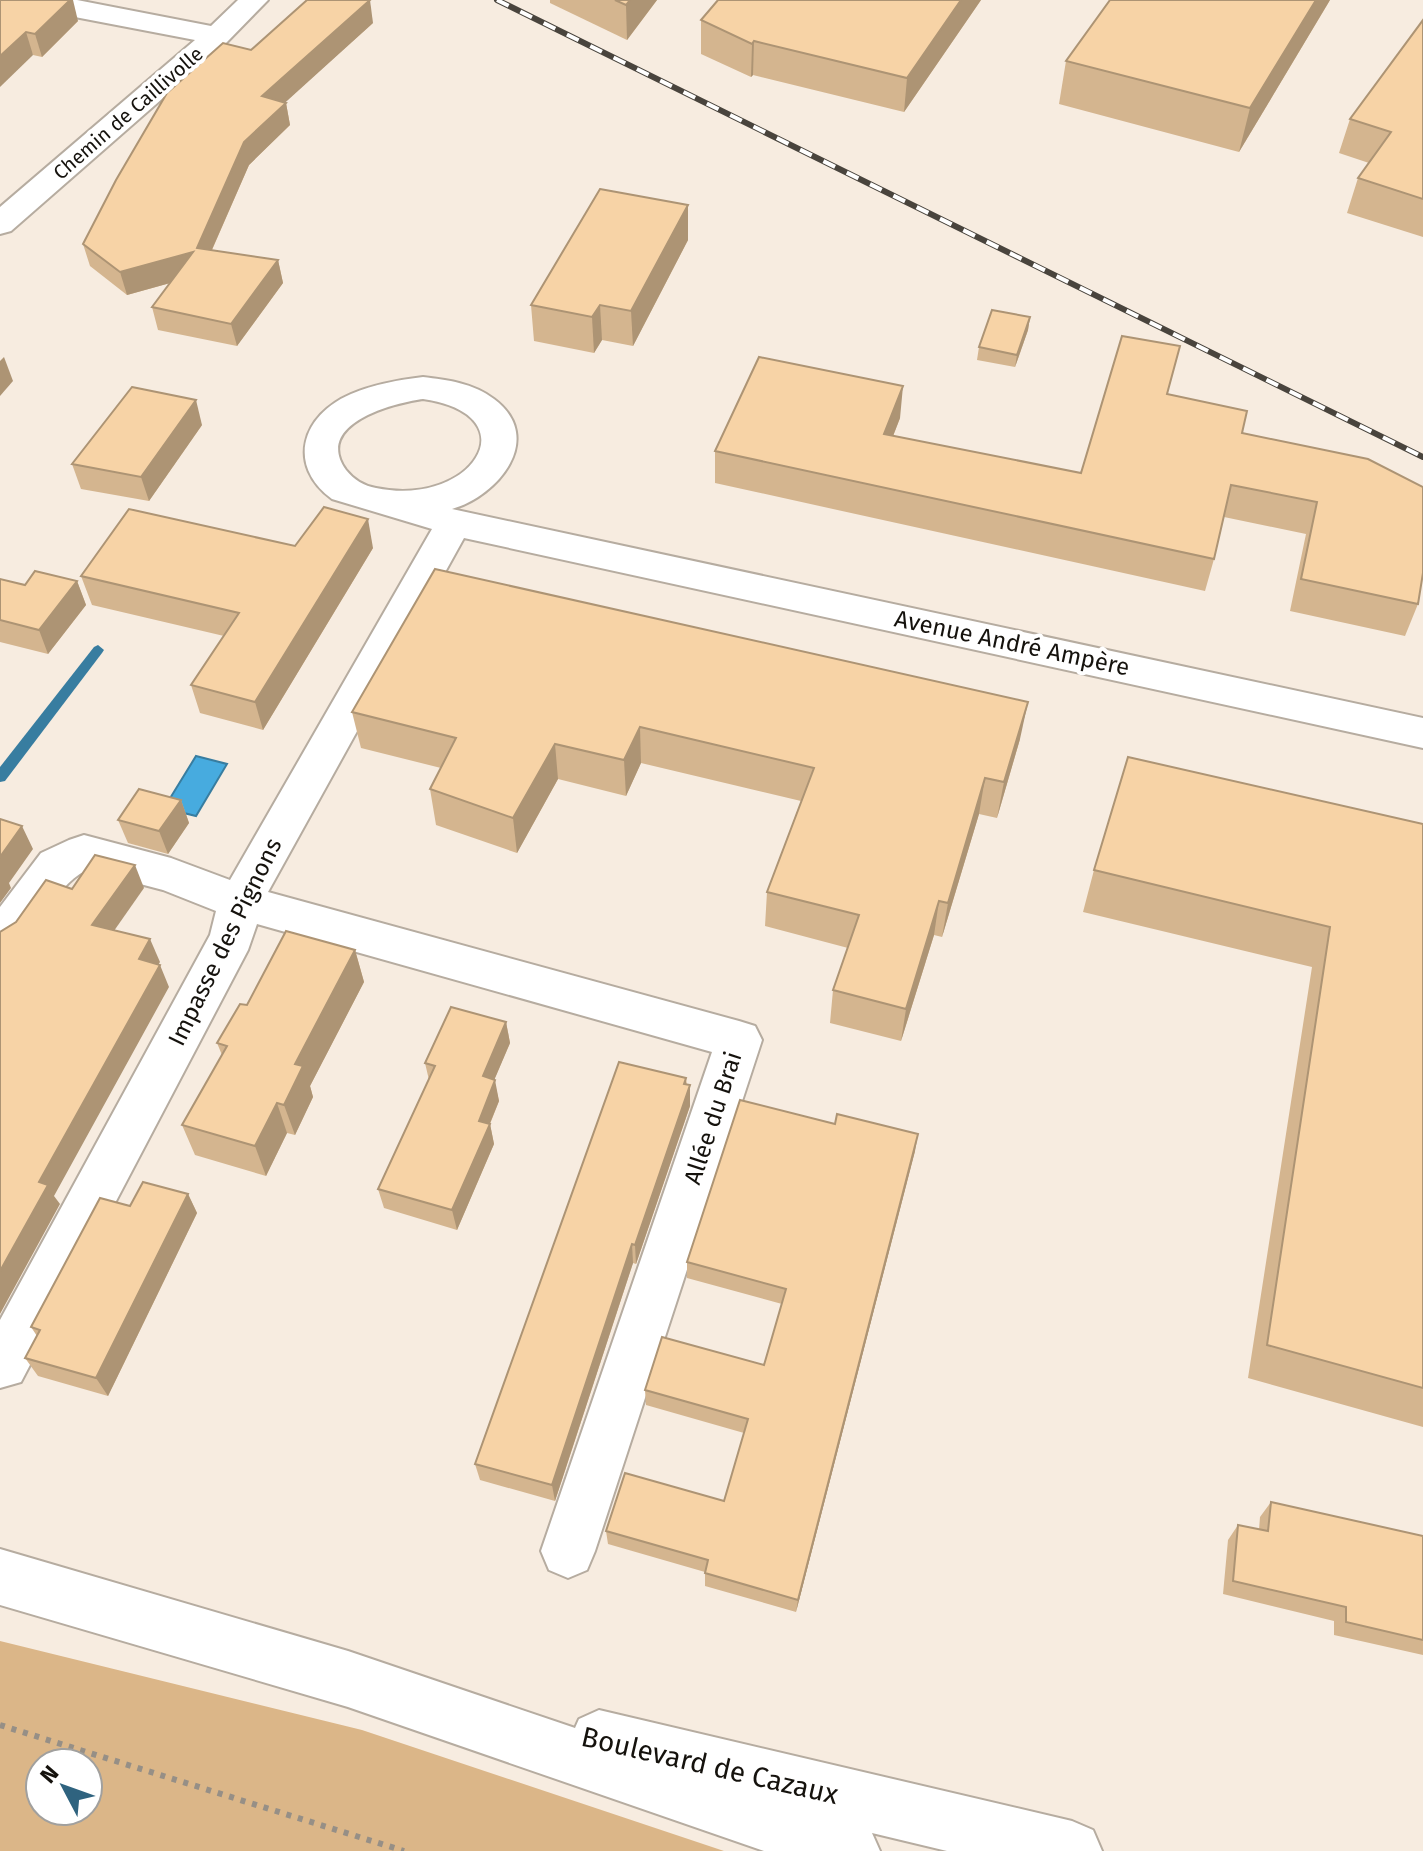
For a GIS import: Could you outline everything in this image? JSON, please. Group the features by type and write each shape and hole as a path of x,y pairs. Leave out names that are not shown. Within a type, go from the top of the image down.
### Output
{"street":[{"path":"33,0 217,36"},
{"name":"Chemin de Caillivolle","path":"0,224 217,36 254,0"},
{"name":"Avenue André Ampère","path":"418,388 442,390 480,405 492,418 499,433 499,449 492,465 464,490 421,504 398,505 376,503 347,491 328,474 322,460 322,445 327,431 353,406 372,397 418,388"},
{"name":"Avenue André Ampère","path":"492,465 512,504 540,524 600,554"},
{"name":"Avenue André Ampère","path":"398,505 454,523 1423,733"},
{"name":"Impasse des Pignons","path":"3,1365 232,937 240,902 454,523"},
{"path":"0,941 56,865 84,852 171,875 240,902"},
{"name":"Allée du Brai","path":"240,902 739,1040 568,1551"},
{"name":"Boulevard de Cazaux","path":"0,1577 348,1679 850,1851"},
{"name":"Boulevard de Cazaux","path":"348,1679 1072,1851"}],"path":[{"path":"0,1725 404,1851"}],"shaded area":[{"path":"0,1641 362,1730 724,1851 0,1851"}],"water":[{"path":"196,756 227,764 196,816 164,808"}],"building":[{"path":"0,0 70,0 35,34 26,32 0,56"},
{"path":"307,0 370,0 262,96 286,103 244,142 197,248 278,260 231,324 152,307 193,252 120,272 83,244 167,93 223,43 251,50"},
{"path":"718,0 961,0 907,78 754,41 752,44 701,20"},
{"path":"1110,0 1316,0 1250,108 1066,61"},
{"path":"1423,20 1423,199 1358,178 1391,132 1350,119"},
{"path":"600,189 688,205 631,311 600,305 592,317 531,305"},
{"path":"992,310 1030,317 1017,355 979,347"},
{"path":"1122,336 1180,346 1167,394 1247,411 1242,433 1368,459 1423,487 1423,573 1418,604 1301,579 1317,502 1231,485 1214,559 715,451 759,357 903,386 884,434 1081,473"},
{"path":"132,387 196,400 141,477 72,464"},
{"path":"324,507 368,519 255,702 191,685 239,613 81,576 129,509 295,546"},
{"path":"435,569 1028,702 1004,782 985,778 948,903 939,901 906,1009 833,990 859,915 767,892 814,768 640,727 624,760 555,744 513,818 430,789 456,738 352,712"},
{"path":"35,571 77,581 39,630 0,620 0,579 25,585"},
{"path":"1128,757 1423,824 1423,1388 1267,1345 1330,927 1094,870"},
{"path":"139,789 181,800 159,831 118,820"},
{"path":"0,819 22,826 0,857"},
{"path":"95,855 135,865 92,925 150,939 139,959 160,965 39,1182 48,1185 0,1271 0,932 16,922 46,880 72,889"},
{"path":"286,931 355,950 295,1064 303,1066 284,1105 277,1103 255,1146 182,1125 227,1046 217,1043 240,1004 247,1005"},
{"path":"451,1007 506,1022 483,1076 495,1080 479,1121 490,1124 452,1210 378,1189 435,1066 425,1063"},
{"path":"619,1062 686,1078 684,1084 690,1085 635,1245 632,1244 552,1485 475,1464"},
{"path":"740,1100 835,1124 837,1114 918,1134 798,1600 705,1573 708,1560 606,1531 625,1473 724,1501 748,1419 645,1390 662,1337 764,1365 786,1289 687,1262"},
{"path":"143,1182 188,1194 96,1378 25,1358 40,1330 31,1327 100,1198 130,1206"},
{"path":"1271,1502 1423,1536 1423,1640 1346,1622 1346,1607 1233,1581 1238,1525 1268,1531"}],"waterway":[{"path":"0,777 98,650"}],"railway":[{"path":"497,0 1423,457"}]}
